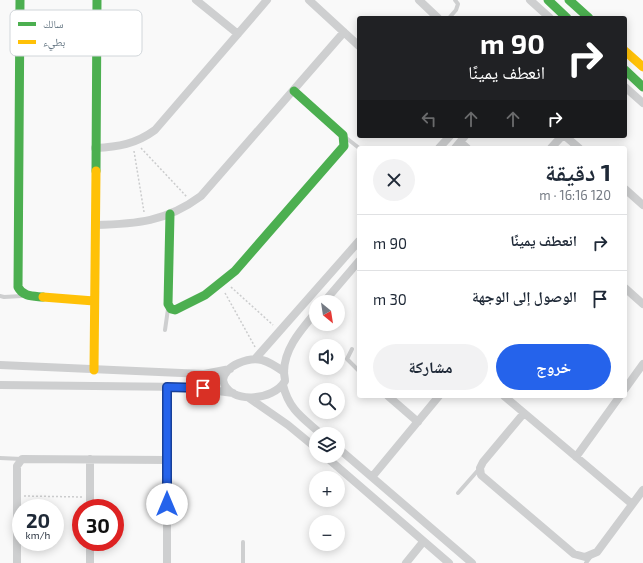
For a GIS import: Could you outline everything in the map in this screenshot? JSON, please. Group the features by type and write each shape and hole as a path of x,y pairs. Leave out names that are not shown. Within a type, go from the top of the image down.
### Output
{"street":[{"path":"20,0 20,10"},
{"path":"96,0 96,10"},
{"path":"196,0 238,34"},
{"path":"95,148 118,147 134,143 151,133 267,0"},
{"path":"309,0 357,44"},
{"path":"419,0 436,16"},
{"path":"530,0 542,15"},
{"path":"548,0 565,16"},
{"path":"570,0 587,16"},
{"path":"94,225 146,222 170,214 192,202 209,188 344,32"},
{"path":"627,53 643,67"},
{"path":"20,56 18,287 20,292 27,296 94,301"},
{"path":"94,370 96,56"},
{"path":"627,72 643,87"},
{"path":"627,89 643,103"},
{"path":"170,214 168,304 170,309 175,310 205,295 222,283 235,271 344,146 343,136 294,91"},
{"path":"441,146 448,138"},
{"path":"553,146 560,138"},
{"path":"567,138 576,146"},
{"path":"627,191 643,205"},
{"path":"233,393 226,387 223,380 226,372 242,362 257,357 357,243"},
{"path":"330,295 357,263"},
{"path":"627,290 643,304"},
{"path":"250,398 268,395 282,385 285,381 284,372 287,358 295,338 309,321"},
{"path":"257,357 267,361 284,372"},
{"path":"627,386 643,364"},
{"path":"0,365 204,374 230,369"},
{"path":"0,385 203,388 233,393 250,398 288,424 309,442"},
{"path":"282,385 286,398 293,409 313,427"},
{"path":"167,387 167,563"},
{"path":"390,398 418,422"},
{"path":"372,477 437,398"},
{"path":"506,398 632,504"},
{"path":"576,457 619,398"},
{"path":"524,413 483,462 480,468 481,475 485,480 574,554 586,557 592,556 597,552 643,490"},
{"path":"345,454 472,563"},
{"path":"17,563 17,466 22,459 167,460"},
{"path":"90,459 90,497"},
{"path":"333,463 449,563"},
{"path":"406,563 423,542"},
{"path":"90,551 90,563"}],"lane":[{"path":"451,16 458,7 455,0"},
{"path":"343,136 357,146"},
{"path":"0,296 27,296"},
{"path":"165,330 168,304"},
{"path":"352,350 348,356 348,362 357,369"},
{"path":"0,458 22,459"},
{"path":"458,493 480,468"},
{"path":"243,542 243,563"},
{"path":"586,563 592,556"}],"path":[{"path":"134,143 192,202"},
{"path":"134,143 146,222"},
{"path":"222,283 280,332"},
{"path":"222,283 257,357"},
{"path":"17,496 90,497"}],"traffic: fast":[{"path":"20,0 20,10"},
{"path":"97,0 97,10"},
{"path":"548,0 565,16"},
{"path":"569,0 587,16"},
{"path":"20,56 18,287 25,294 43,297"},
{"path":"96,171 97,56"},
{"path":"627,72 643,87"},
{"path":"170,214 168,304 171,309 175,310 205,295 235,271 344,146 343,135 294,91"}],"traffic: slow":[{"path":"627,53 643,67"},
{"path":"94,370 96,171"},
{"path":"43,297 94,301"}],"route":[{"path":"167,504 167,387 203,388"}]}
